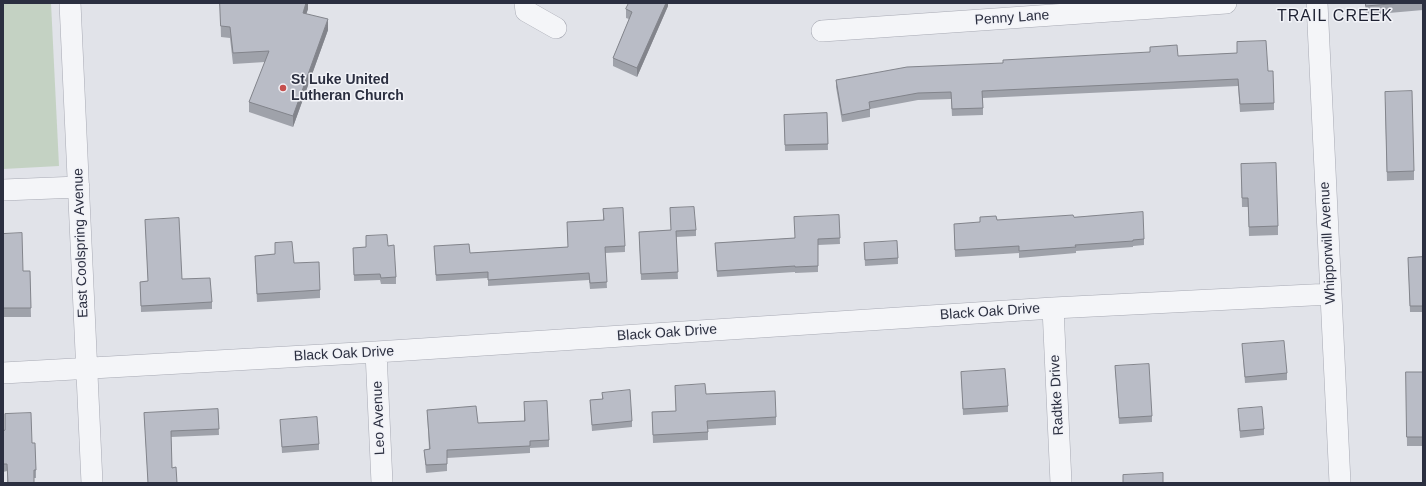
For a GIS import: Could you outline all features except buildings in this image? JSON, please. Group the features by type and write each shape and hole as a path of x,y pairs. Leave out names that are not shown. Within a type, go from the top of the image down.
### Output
{"street":[{"name":"East Coolspring Avenue","path":"70,3 92,483"},
{"path":"525,3 526,11 556,28"},
{"name":"Penny Lane","path":"822,32 1226,3"},
{"name":"Whipporwill Avenue","path":"1318,3 1340,483"},
{"path":"3,190 79,187"},
{"name":"Black Oak Drive","path":"3,372 86,369 376,352 1053,308 1331,294"},
{"name":"Radtke Drive","path":"1053,308 1060,483"},
{"name":"Leo Avenue","path":"376,352 382,483"}],"green space":[{"path":"3,3 51,3 59,166 3,169"}],"place":[{"name":"St Luke United Lutheran Church","path":"283,88"}],"district":[{"name":"TRAIL CREEK","path":"1335,17"}]}
